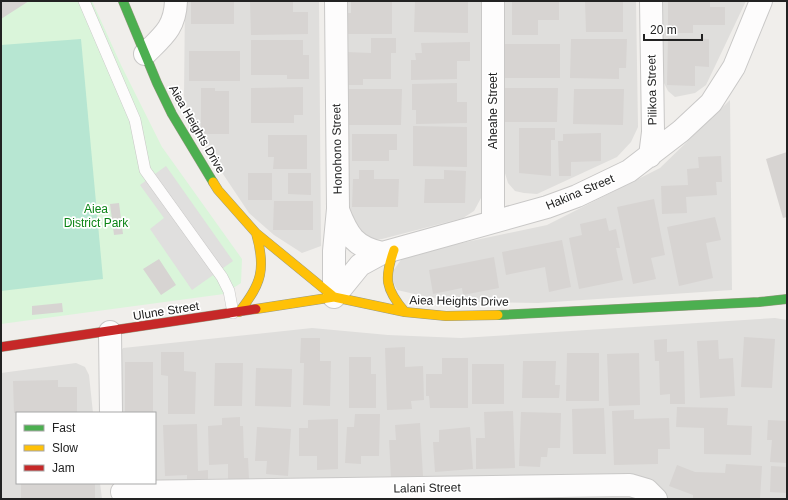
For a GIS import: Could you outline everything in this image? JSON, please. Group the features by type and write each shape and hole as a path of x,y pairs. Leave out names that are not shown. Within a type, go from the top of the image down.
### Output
{"street":[{"name":"Aiea Heights Drive","path":"123,1 157,83 195,153 218,190 256,233 334,297 405,312 446,316 536,314 751,303 787,299"},
{"path":"145,54 165,35 172,24 176,14 176,1"},
{"name":"Honohono Street","path":"334,297 334,251 338,209 336,1"},
{"name":"Aheahe Street","path":"493,1 493,222"},
{"name":"Pilikoa Street","path":"650,156 653,132 651,1"},
{"name":"Hakina Street","path":"334,297 360,265 388,252 547,207 577,196 629,170 650,156 681,131 711,103 734,67 761,1"},
{"path":"338,209 345,229 354,241 367,250 388,252 386,278 387,287 392,298 405,312"},
{"path":"236,312 256,291 262,277 261,250 256,233"},
{"name":"Ulune Street","path":"1,347 110,332 334,297"},
{"path":"110,332 111,412"},
{"name":"Lalani Street","path":"122,491 630,485 647,490 656,499"}],"lane":[{"path":"84,1 136,120 145,170 222,277 229,291 236,312"}],"shaded area":[{"path":"185,1 319,1 321,246 302,253 274,235 249,213 197,135 188,117 184,96"},
{"path":"342,1 481,1 481,198 474,211 463,218 382,239 362,241 345,225"},
{"path":"502,1 636,1 638,127 631,142 617,157 537,194 515,191 508,183 504,170"},
{"path":"662,1 746,1 706,85 695,93 675,97 668,91 663,81"},
{"path":"730,100 732,290 538,303 475,302 428,297 397,290 390,275 403,257 547,225 660,168"},
{"path":"166,166 233,261 192,290 150,229 164,218 140,185"},
{"path":"775,318 787,320 787,499 124,499 153,484 156,484 156,412 115,412 113,364 123,348 312,328 388,335 461,338"},
{"path":"76,363 85,367 89,375 93,412 16,412 16,484 100,484 102,499 1,499 1,373"}],"green space":[{"name":"Aiea District Park","path":"1,1 92,1 121,65 162,147 242,259 241,283 224,294 1,324"},
{"path":"81,39 103,279 1,291 1,45"}],"building":[{"path":"1,1 29,1 1,19"},
{"path":"191,1 234,1 234,24 191,24"},
{"path":"250,1 293,1 293,12 308,12 308,34 251,35"},
{"path":"351,1 392,1 392,34 343,34 343,13 351,13"},
{"path":"415,1 468,1 468,33 414,32"},
{"path":"512,1 559,1 559,20 538,20 538,35 512,35"},
{"path":"585,1 623,1 623,32 586,32"},
{"path":"668,1 710,1 710,7 725,7 725,25 693,25 693,33 672,33 672,25 668,25"},
{"path":"371,38 396,38 396,53 391,53 391,79 363,79 363,85 345,85 346,52 371,53"},
{"path":"668,38 709,39 709,67 695,66 695,86 667,85"},
{"path":"571,39 627,39 626,68 619,68 619,79 570,78"},
{"path":"251,40 303,40 303,55 309,55 309,79 287,79 287,75 251,75"},
{"path":"470,42 470,61 457,61 457,79 411,80 411,60 416,60 415,53 422,53 421,43"},
{"path":"505,44 560,44 560,78 504,78"},
{"path":"189,51 240,51 240,81 189,81"},
{"path":"457,83 457,102 467,102 467,123 416,124 416,110 412,110 412,84"},
{"path":"303,87 303,115 294,115 294,123 251,123 251,88"},
{"path":"201,88 215,88 215,91 229,91 229,134 201,134"},
{"path":"505,88 558,88 557,122 505,122"},
{"path":"348,89 402,89 401,125 347,125"},
{"path":"574,89 624,89 623,125 573,124"},
{"path":"413,126 467,127 467,167 413,166"},
{"path":"519,128 555,128 555,140 551,140 551,176 519,173"},
{"path":"601,133 601,161 571,162 571,176 559,176 558,141 563,141 563,134"},
{"path":"352,134 397,134 397,150 389,150 389,161 352,161"},
{"path":"268,135 307,135 307,169 273,169 274,157 268,157"},
{"path":"787,152 787,217 783,218 766,159"},
{"path":"721,156 722,182 716,182 717,195 686,197 687,213 662,214 661,186 688,185 687,169 699,168 698,157"},
{"path":"359,170 374,170 374,179 399,179 398,207 352,207 353,179 359,179"},
{"path":"444,170 466,171 465,203 424,203 425,179 444,179"},
{"path":"248,173 272,173 272,200 248,200"},
{"path":"288,173 311,173 311,195 288,194"},
{"path":"654,199 665,255 651,258 656,279 633,284 617,207"},
{"path":"274,201 313,201 313,230 273,230"},
{"path":"119,203 123,234 114,235 110,204"},
{"path":"715,217 721,240 706,243 713,278 679,286 667,227"},
{"path":"606,218 609,231 616,229 620,248 616,248 623,280 579,289 569,238 582,235 580,224"},
{"path":"562,240 571,287 549,292 545,267 506,275 502,252"},
{"path":"494,257 499,288 463,295 462,288 433,294 429,270"},
{"path":"159,259 176,285 161,295 143,269"},
{"path":"62,303 63,312 32,315 32,306"},
{"path":"744,337 775,339 772,388 741,387"},
{"path":"301,338 320,338 320,361 331,361 330,406 303,405 304,363 300,363"},
{"path":"667,339 667,352 684,351 685,404 670,404 670,394 660,395 659,361 655,361 654,340"},
{"path":"718,340 719,359 733,358 735,396 700,398 697,341"},
{"path":"405,347 405,367 423,366 424,400 411,401 412,409 387,410 385,348"},
{"path":"161,352 184,352 184,371 196,372 195,414 168,414 168,376 161,375"},
{"path":"567,353 599,353 599,401 566,401"},
{"path":"639,353 640,405 609,406 607,354"},
{"path":"349,357 371,357 371,374 376,374 376,408 349,408"},
{"path":"442,358 468,358 468,408 430,408 429,396 426,396 426,374 442,374"},
{"path":"523,361 556,361 555,385 560,385 559,398 522,398"},
{"path":"125,362 153,362 153,412 125,412"},
{"path":"215,363 243,363 242,406 214,406"},
{"path":"472,364 504,364 504,404 472,404"},
{"path":"256,368 292,369 291,407 255,406"},
{"path":"58,380 58,387 77,387 77,412 14,413 13,381"},
{"path":"677,407 728,408 727,425 752,426 751,455 704,454 704,428 676,427"},
{"path":"604,408 606,454 573,454 572,409"},
{"path":"634,410 634,419 669,418 670,449 658,449 658,464 614,465 612,411"},
{"path":"513,411 515,468 476,469 476,438 485,438 484,412"},
{"path":"521,412 561,413 560,448 548,448 547,457 541,457 540,467 519,466"},
{"path":"355,414 380,414 379,456 361,456 361,464 345,463 347,427 354,427"},
{"path":"240,417 240,426 243,426 244,458 248,458 249,480 228,480 228,464 209,465 208,426 222,425 222,418"},
{"path":"338,419 338,469 317,470 317,456 299,456 299,428 308,428 308,420"},
{"path":"768,420 787,421 787,463 770,462 772,440 767,440"},
{"path":"420,423 423,476 391,478 389,440 396,440 395,425"},
{"path":"197,424 198,471 208,470 208,481 187,482 187,475 165,476 163,425"},
{"path":"257,427 291,429 288,476 266,474 267,461 255,461"},
{"path":"470,427 473,469 435,472 433,442 439,442 439,430"},
{"path":"726,464 762,466 760,499 693,499 693,495 669,486 677,465 695,472 725,473"},
{"path":"771,466 787,467 787,493 770,492"},
{"path":"21,484 95,484 95,499 21,499"}],"traffic: fast":[{"path":"123,1 157,83 172,114 213,182"},
{"path":"498,315 759,302 787,299"}],"traffic: slow":[{"path":"213,182 218,190 256,233 334,297 405,312 446,316 498,315"},
{"path":"239,312 253,293 260,275 261,256 256,233"},
{"path":"394,250 389,268 388,283 393,297 405,312"},
{"path":"256,309 334,297"}],"traffic: jam":[{"path":"1,347 256,309"}]}
